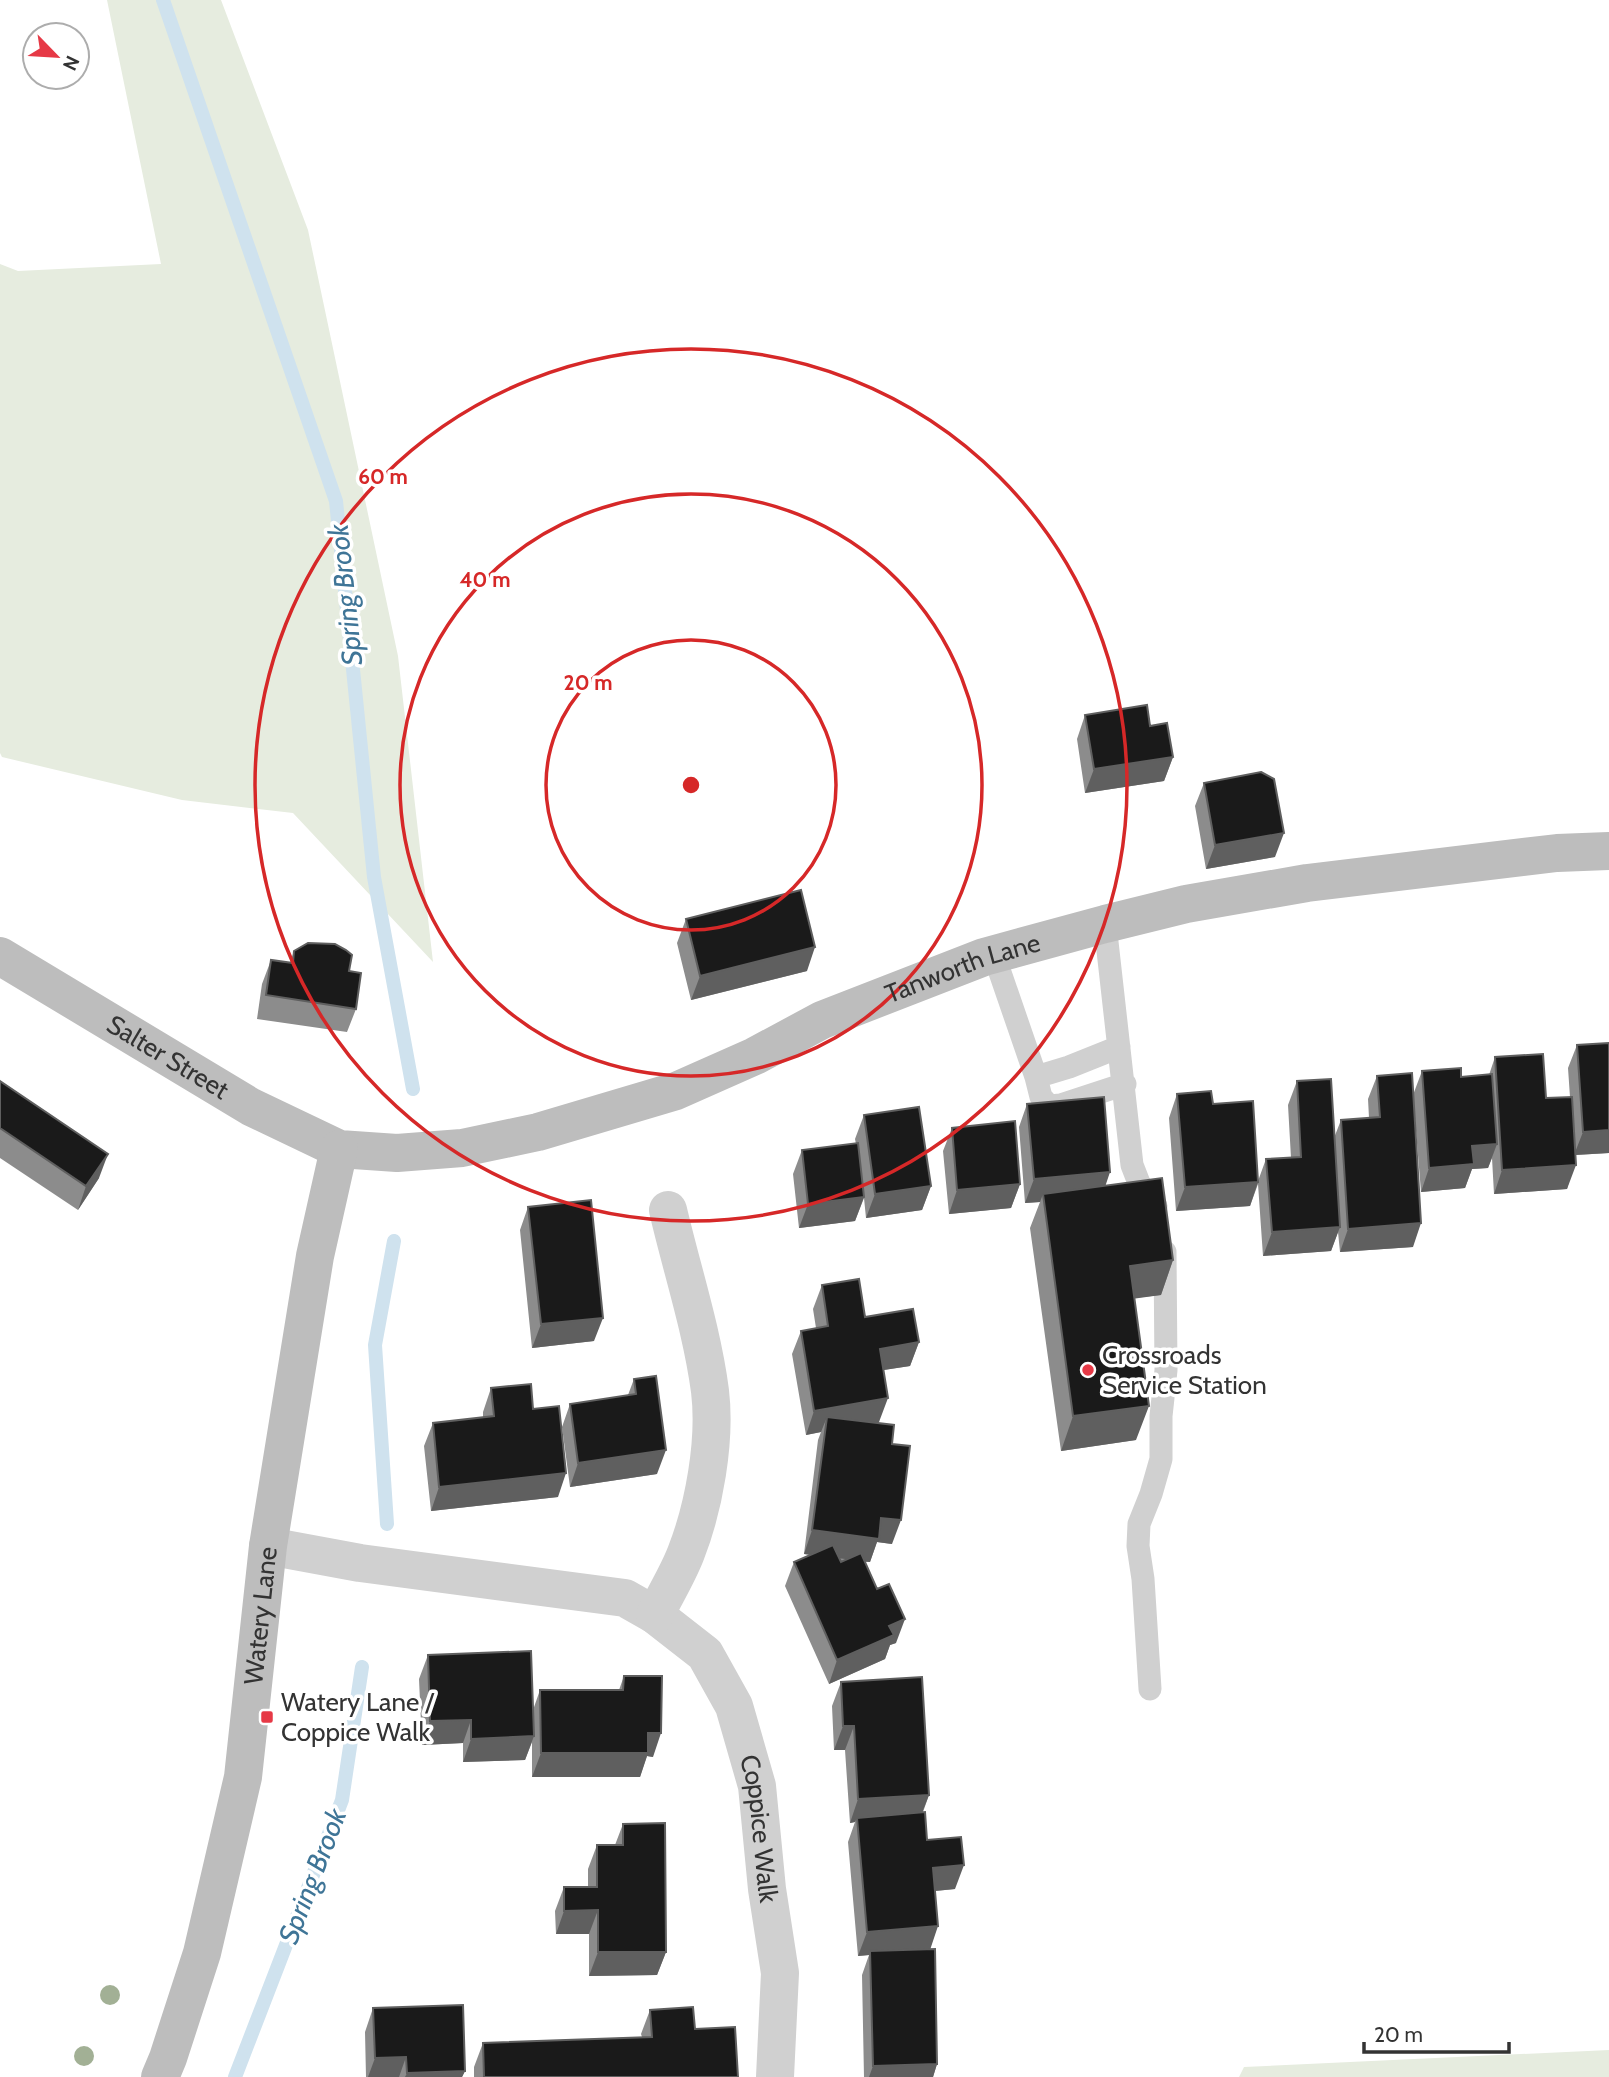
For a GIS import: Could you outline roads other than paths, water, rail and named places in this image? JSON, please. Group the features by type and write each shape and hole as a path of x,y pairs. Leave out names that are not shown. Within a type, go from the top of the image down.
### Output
{"main road":[{"name":"Tanworth Lane","path":"339,1149 397,1153 462,1148 560,1127 676,1091 755,1056 822,1020 994,955 1186,904 1307,883 1557,853 1609,851"},
{"name":"Salter Street","path":"0,957 251,1107 339,1149"},
{"name":"Watery Lane","path":"160,2077 202,1953 243,1777 268,1546 315,1256 339,1149"}],"street":[{"path":"655,1615 686,1553 702,1499 710,1438 708,1382 668,1210"},
{"name":"Coppice Walk","path":"268,1546 444,1575 625,1598 655,1615 705,1654 734,1706 757,1786 767,1889 780,1973 775,2077"}],"lane":[{"path":"1105,924 1132,1165 1165,1227 1166,1370 1161,1416 1161,1459 1139,1524 1150,1689"},
{"path":"994,955 1041,1097 1049,1106 1061,1105 1125,1084"},
{"path":"1036,1077 1119,1047"}],"waterway":[{"name":"Spring Brook","path":"163,0 336,501 374,877 413,1089"},
{"name":"Spring Brook","path":"387,1524 375,1345 394,1241"},
{"name":"Spring Brook","path":"235,2077 342,1800 362,1667"}],"place":[{"name":"Crossroads Service Station","path":"1088,1370"},
{"name":"Watery Lane / Coppice Walk","path":"267,1717"}]}
